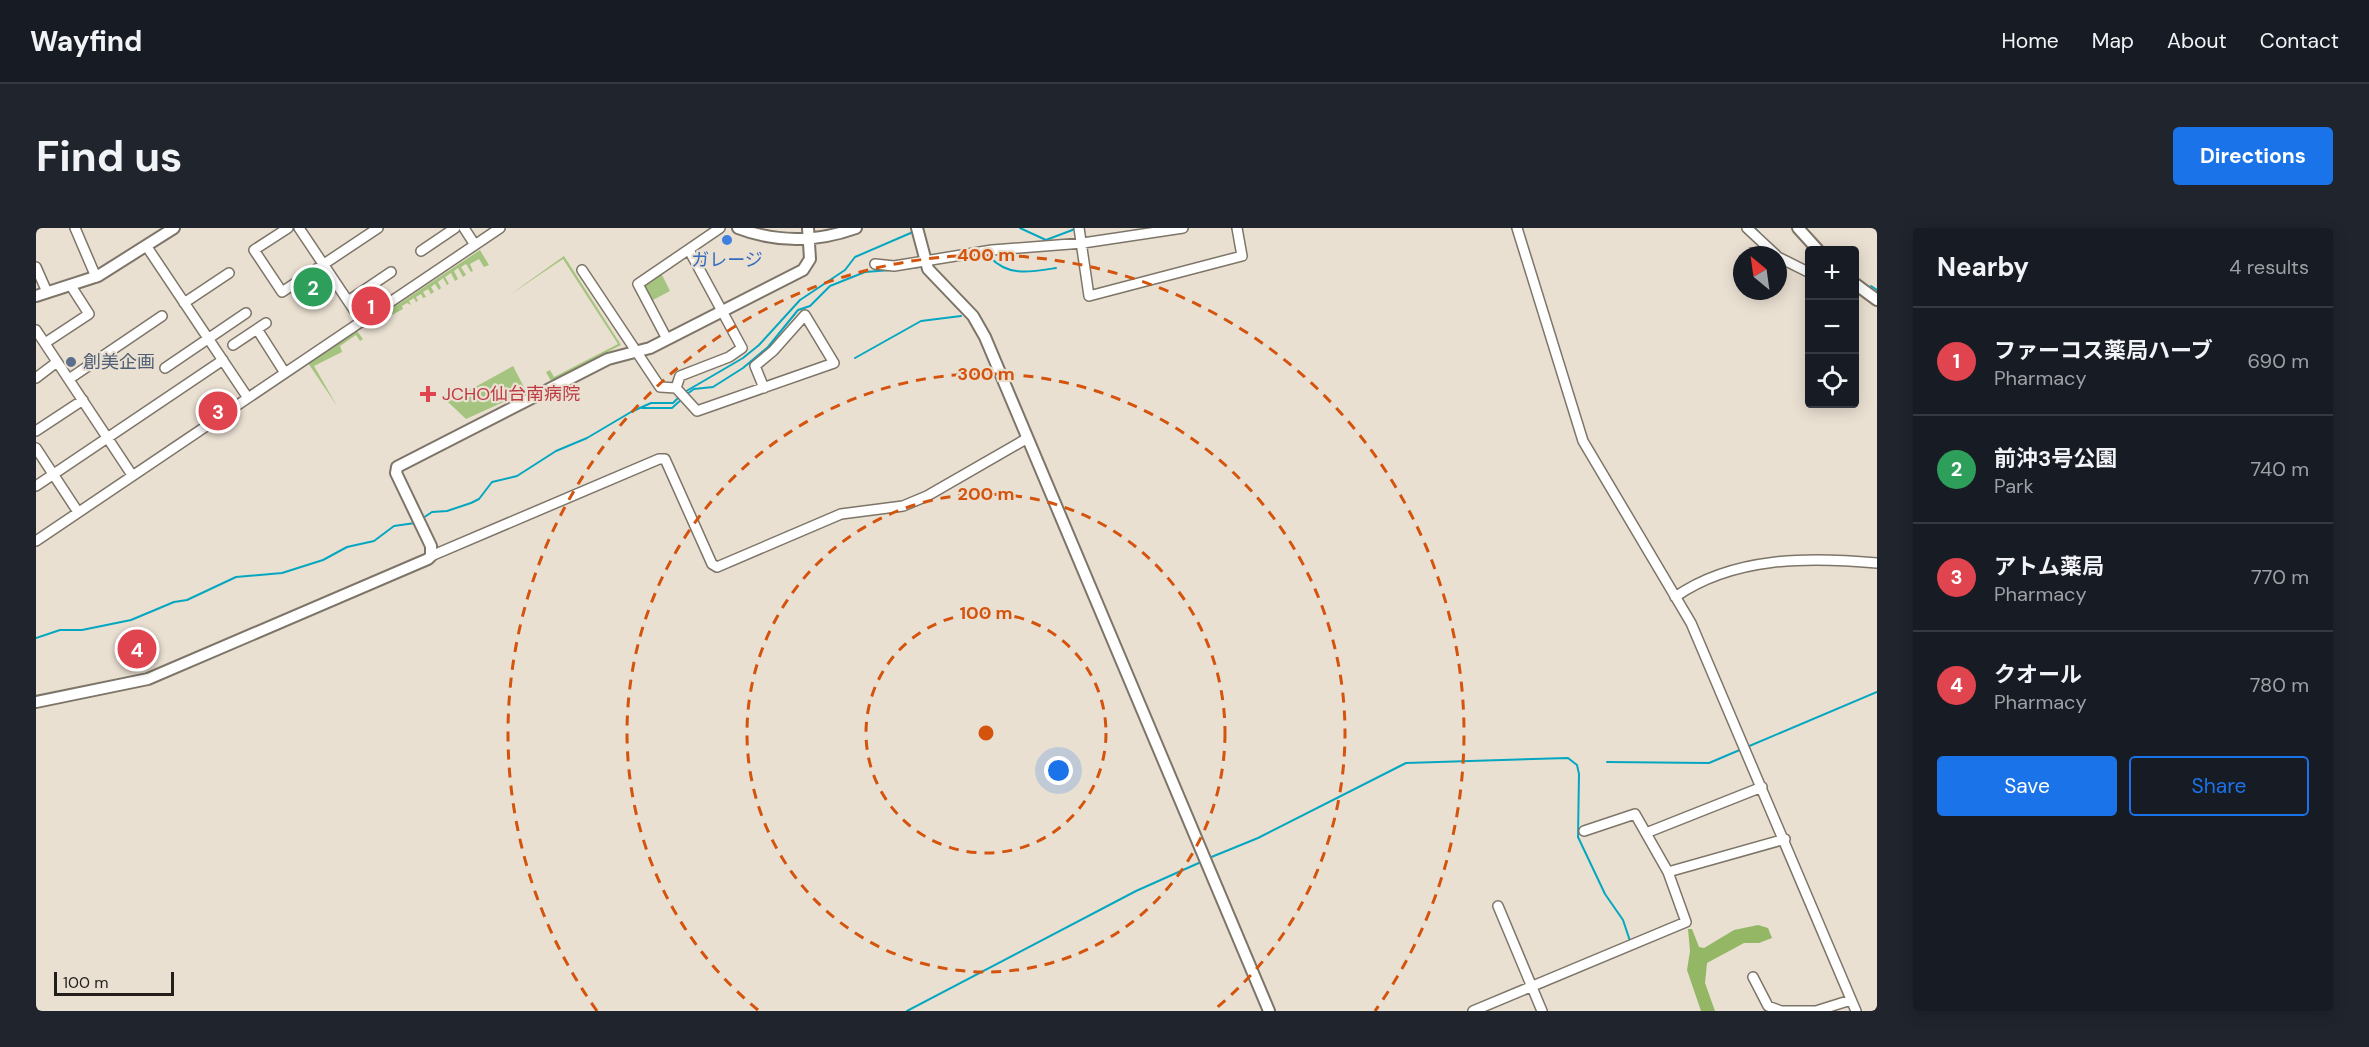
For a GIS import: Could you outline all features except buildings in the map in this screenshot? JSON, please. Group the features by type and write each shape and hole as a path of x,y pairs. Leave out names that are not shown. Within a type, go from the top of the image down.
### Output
{"street":[{"path":"75,228 96,278"},
{"path":"36,267 41,294 71,286 96,278 174,228"},
{"path":"288,228 254,250 282,292 324,264 363,232 378,228"},
{"path":"299,228 362,322"},
{"path":"421,251 455,228"},
{"path":"464,228 475,245"},
{"path":"36,541 500,228"},
{"path":"667,339 638,284 720,228"},
{"path":"738,228 772,238 809,233 836,235 856,228"},
{"path":"917,228 923,240 928,268 973,316 985,338 1269,1011"},
{"path":"875,264 894,266 992,250 1083,243 1183,228"},
{"path":"1080,230 1089,296 1242,255 1237,228"},
{"path":"1517,228 1583,441 1611,484 1649,556 1690,623 1785,839 1856,1011"},
{"path":"1747,228 1766,246"},
{"path":"1798,228 1814,246"},
{"path":"431,556 431,546 396,473 397,467 608,359 636,352 667,339 804,270 810,259 809,233"},
{"path":"147,247 248,398"},
{"path":"677,389 680,376 729,357 742,348 689,250"},
{"path":"1787,261 1805,271"},
{"path":"582,270 660,387 677,389 697,411 764,388 834,363 805,315 773,351 755,366 764,388"},
{"path":"348,301 392,272"},
{"path":"184,303 228,273"},
{"path":"45,343 88,314 71,286"},
{"path":"1859,286 1877,300"},
{"path":"165,368 246,313"},
{"path":"69,379 162,316"},
{"path":"233,345 266,323"},
{"path":"257,329 285,373"},
{"path":"36,330 132,475"},
{"path":"36,486 223,360"},
{"path":"36,378 57,362"},
{"path":"36,431 83,400"},
{"path":"36,702 148,679 659,459 665,459 712,564 717,567 841,514 903,506 927,496 1026,439"},
{"path":"36,448 78,512"},
{"path":"1675,597 1721,574 1767,562 1877,563"},
{"path":"1646,833 1762,787"},
{"path":"1473,1011 1686,922 1668,872 1635,814 1584,831"},
{"path":"1668,872 1785,839"},
{"path":"1498,906 1542,1011"},
{"path":"1753,977 1768,1006 1782,1011 1815,1011 1851,1000"}],"green space":[{"path":"480,250 489,265 484,267 479,259 470,264 473,271 471,272 466,264 461,267 466,275 463,277 458,268 454,271 458,279 455,281 451,273 445,277 449,284 447,285 443,278 438,282 441,288 439,290 435,284 431,287 434,292 431,294 428,289 423,292 426,297 423,298 421,294 416,297 418,301 416,302 414,298 409,301 411,305 407,303 402,306 403,309 375,324 373,321"},
{"path":"564,256 621,345 551,381 546,372 550,370 554,377 618,344 563,259 508,296"},
{"path":"324,272 333,284 303,303 294,289"},
{"path":"661,273 670,291 651,301 643,288 645,283"},
{"path":"357,331 363,339 360,341 356,335 340,346 342,352 314,366 337,406 308,363"},
{"path":"513,366 525,389 519,395 466,419 448,402"},
{"path":"1758,925 1768,928 1772,938 1759,943 1744,943 1707,963 1705,983 1715,1011 1701,1011 1687,970 1690,951 1688,929 1692,929 1699,947 1704,948 1734,930"}],"waterway":[{"path":"1020,228 1046,240 1075,229"},
{"path":"1755,228 1763,237"},
{"path":"683,393 743,358 759,345 800,300 845,270 855,257 913,232"},
{"path":"990,257 1004,268 1012,270 1029,272 1056,268"},
{"path":"1799,263 1805,265"},
{"path":"903,269 920,267"},
{"path":"687,394 694,389 713,387 743,368 768,347 798,310 810,306 830,286 865,272 891,270"},
{"path":"1871,286 1877,290"},
{"path":"855,358 921,321 961,316"},
{"path":"423,518 432,512 447,511 471,503 479,499 492,482 517,476 556,451 587,438 631,412 651,403 673,403 679,397"},
{"path":"642,408 672,408 683,398"},
{"path":"36,638 60,630 82,630 131,620 174,602 187,600 236,577 282,573 323,560 347,547 374,541 394,526 415,523"},
{"path":"1747,747 1877,692"},
{"path":"1607,762 1709,763 1742,749"},
{"path":"1209,858 1258,838 1406,763 1568,758 1577,765 1579,774 1578,837 1605,894 1623,920 1630,941"},
{"path":"907,1011 1136,891 1201,862"}],"place":[{"name":"ガレージ","path":"727,240"},
{"name":"前沖3号公園","path":"313,287"},
{"name":"ファーコス薬局ハーブ","path":"371,306"},
{"name":"創美企画","path":"71,362"},
{"name":"JCHO仙台南病院","path":"428,394"},
{"name":"アトム薬局","path":"218,411"},
{"name":"クオール","path":"137,649"}]}
